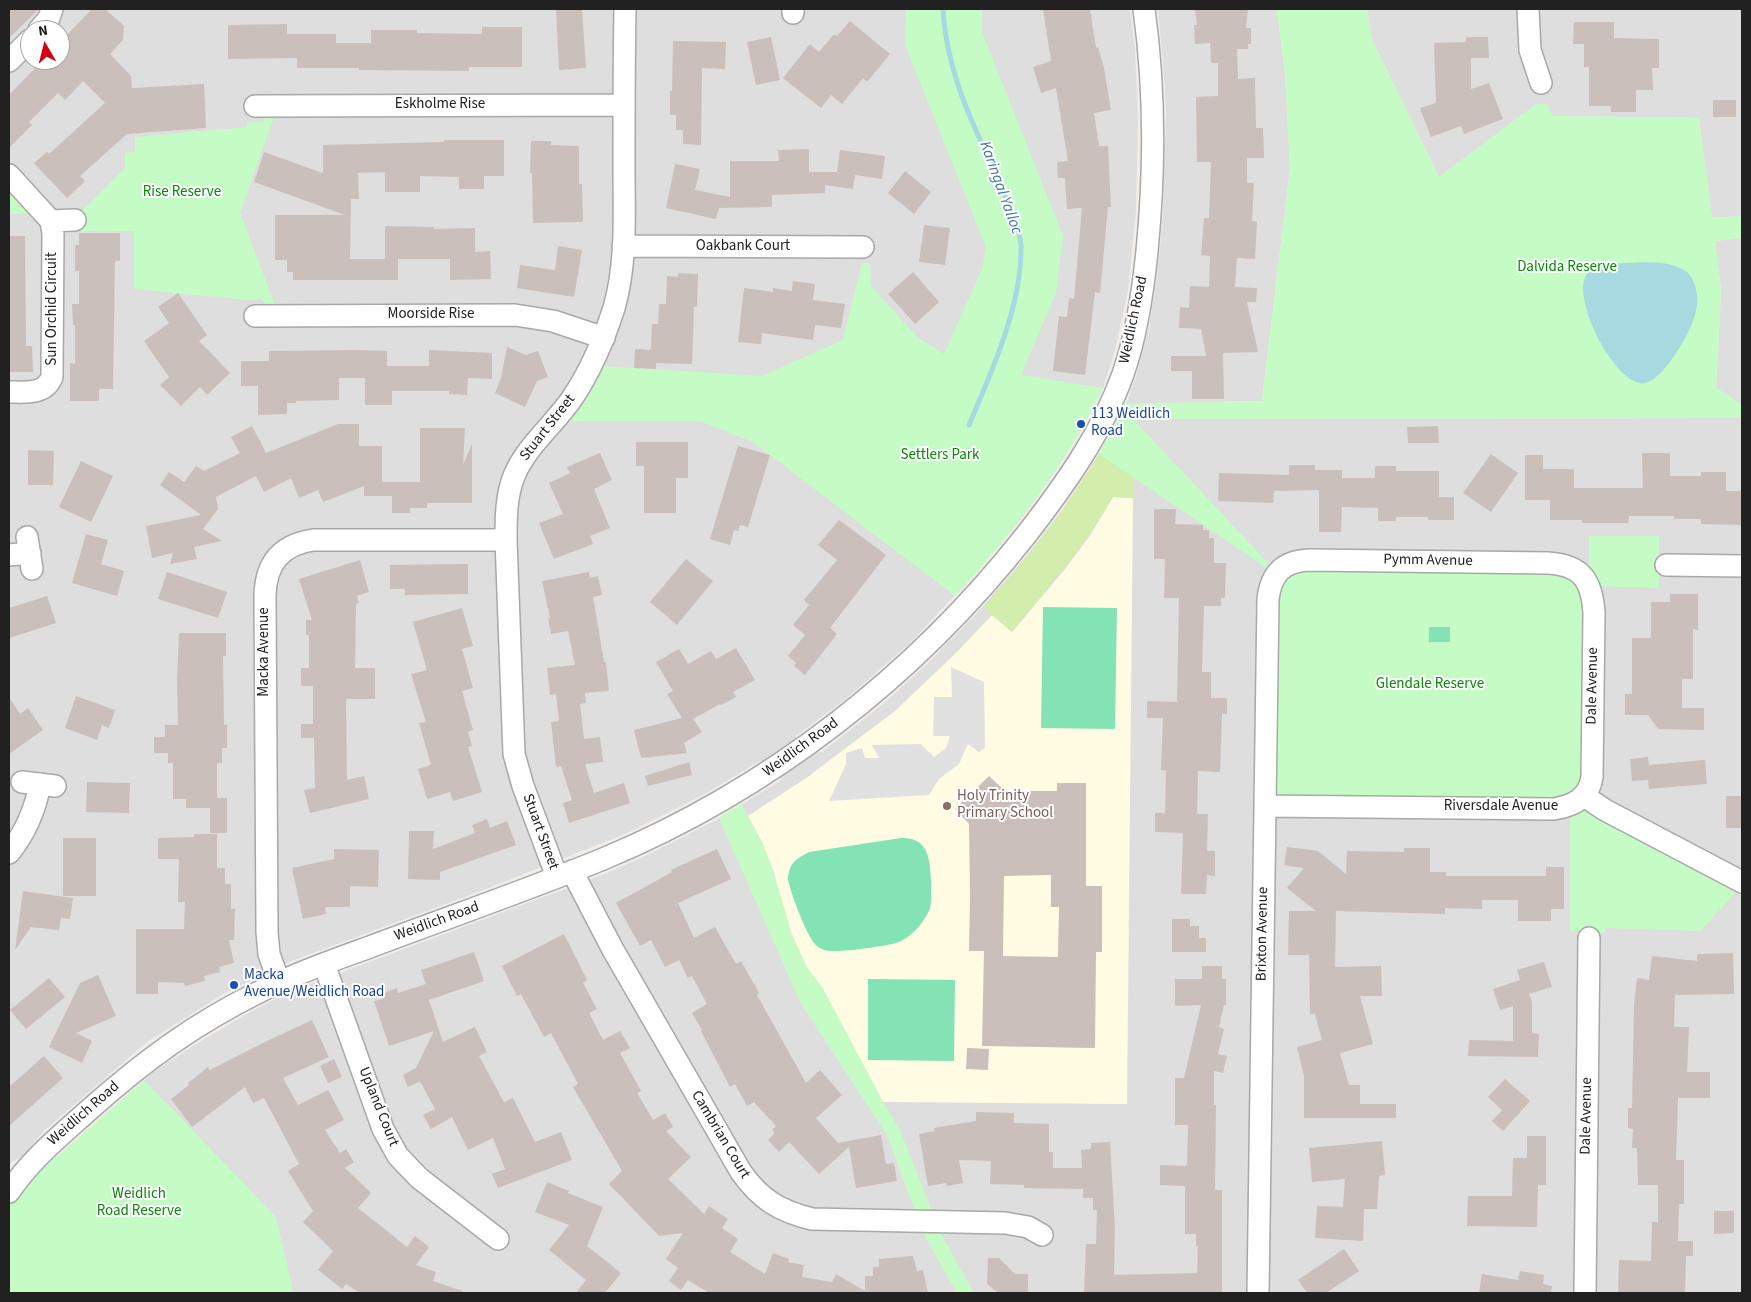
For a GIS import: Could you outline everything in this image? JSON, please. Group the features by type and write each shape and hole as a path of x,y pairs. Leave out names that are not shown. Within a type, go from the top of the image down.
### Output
{"street":[{"name":"Stuart Street","path":"564,874 523,786 514,754 506,540 507,507 514,476 528,453 574,396 604,338 615,305 623,246 624,9"},
{"name":"Weidlich Road","path":"9,1192 40,1152 141,1064 168,1044 227,1009 279,982 564,874 656,835 706,809 757,779 835,724 910,661 968,603 1016,547 1061,488 1109,407 1132,345 1139,310 1149,226 1152,171 1151,82 1144,9"},
{"path":"1528,9 1530,50 1541,83"},
{"path":"9,61 20,50"},
{"name":"Eskholme Rise","path":"255,106 624,104"},
{"path":"9,175 51,221 75,220"},
{"name":"Sun Orchid Circuit","path":"9,392 39,391 47,386 52,377 53,234 51,221"},
{"name":"Oakbank Court","path":"623,246 863,247"},
{"name":"Moorside Rise","path":"255,316 515,315 553,321 604,338"},
{"name":"Macka Avenue","path":"279,982 269,954 267,932 265,595 267,575 271,567 283,552 292,545 313,540 506,540"},
{"path":"9,555 30,553"},
{"name":"Pymm Avenue","path":"1274,575 1294,562 1309,560 1559,563 1576,569 1583,576"},
{"path":"1666,565 1742,566"},
{"name":"Brixton Avenue","path":"1258,1293 1268,599 1274,575"},
{"name":"Dale Avenue","path":"1583,576 1591,591 1594,613 1592,777 1589,790 1584,796"},
{"path":"9,853 32,819 39,784"},
{"path":"1584,796 1605,810 1742,882"},
{"name":"Riversdale Avenue","path":"1265,806 1554,809 1568,806 1584,796"},
{"name":"Cambrian Court","path":"564,874 612,948 740,1172 765,1199 783,1211 812,1219 1005,1223 1028,1227 1042,1235"},
{"name":"Dale Avenue","path":"1585,1293 1588,938"},
{"name":"Upland Court","path":"324,964 380,1121 398,1156 419,1178 498,1240"},
{"name":"Weidlich Road","path":"9,1170 40,1152"}],"shaded area":[{"path":"9,9 1130,9 1135,49 1138,115 1136,211 1128,291 1114,354 1103,388 1080,432 1052,476 1021,519 975,574 908,645 847,698 796,736 795,743 767,762 760,761 703,795 625,834 481,891 294,960 225,993 147,1042 45,1130 22,1156 9,1164"},
{"path":"1158,9 1277,9 1285,72 1290,169 1262,401 1126,404 1137,373 1149,327 1157,277 1163,216 1166,112"},
{"path":"1367,9 1742,9 1742,216 1712,218 1699,118 1552,116 1546,104 1536,105 1439,177 1372,40"},
{"path":"1742,238 1742,405 1716,388 1721,290 1715,241"},
{"path":"1742,418 1742,1293 9,1293 9,1205 15,1190 29,1176 59,1155 155,1071 204,1039 275,999 305,986 602,875 647,855 714,821 780,781 783,773 812,753 822,752 883,704 929,662 977,613 1058,516 1090,469 1119,419"},
{"name":"Holy Trinity Primary School","path":"1113,497 1133,498 1127,1104 883,1102 823,989 806,966 791,932 773,870 762,842 748,816 809,776 895,711 958,651 992,615 1012,632 1065,569 1089,537"},
{"path":"951,667 984,682 985,748 979,752 968,744 959,764 939,779 929,795 829,801 846,764 846,753 862,748 865,758 879,758 872,745 921,744 934,757 946,748 950,736 933,736 934,697 952,697"}],"green space":[{"name":"Settlers Park","path":"906,9 982,9 982,32 1063,236 1056,293 1021,375 1103,388 1055,471 997,548 955,596 753,442 700,421 566,421 601,366 762,376 843,340 862,263 870,263 871,286 917,337 944,354 982,269 986,247 905,45"},
{"name":"Dalvida Reserve","path":"1277,9 1367,9 1372,40 1439,177 1536,104 1546,104 1552,116 1699,118 1712,218 1742,216 1742,238 1715,241 1721,290 1716,388 1742,405 1742,418 1133,419 1273,568 1271,571 1099,454 1126,404 1262,401 1290,169 1285,72"},
{"name":"Rise Reserve","path":"276,111 240,213 277,310 266,306 262,299 247,300 134,289 134,231 62,231 125,168 125,153 135,152 135,137 247,127 247,122 263,122 265,115"},
{"path":"9,196 19,197 35,213 9,214"},
{"path":"1099,454 1133,476 1133,498 1113,497 1078,550 1012,632 983,607 1045,534"},
{"path":"1589,536 1659,536 1659,588 1597,586 1589,571"},
{"name":"Glendale Reserve","path":"1298,568 1562,571 1584,589 1584,783 1566,800 1282,798 1274,790 1275,589"},
{"path":"1043,607 1117,608 1115,729 1041,728"},
{"path":"1429,627 1450,627 1450,642 1429,642"},
{"path":"741,804 762,842 773,870 791,932 806,966 823,989 883,1102 899,1128 934,1216 917,1216 887,1135 801,1004 719,818"},
{"path":"1588,809 1740,887 1701,931 1605,928 1605,933 1570,931 1570,813"},
{"path":"901,838 917,841 923,846 928,858 931,873 931,902 928,913 921,924 907,938 896,943 838,951 824,950 817,946 807,932 791,891 788,877 793,864 809,852"},
{"path":"868,979 955,980 954,1061 868,1060"},
{"name":"Weidlich Road Reserve","path":"144,1080 276,1217 292,1293 9,1293 9,1205 15,1190 29,1176 59,1155"},
{"path":"920,1227 937,1227 974,1293 957,1293"}],"water":[{"path":"1642,262 1674,265 1687,272 1693,280 1697,301 1694,319 1684,341 1661,373 1653,380 1645,383 1633,381 1621,371 1609,356 1589,318 1584,299 1583,284 1588,273 1601,266"}],"building":[{"path":"9,9 39,9 28,20 20,20 20,27 9,38"},
{"path":"92,9 105,9 124,26 123,40 110,54 131,76 132,88 204,84 206,128 127,134 80,176 85,181 67,198 34,163 47,152 49,154 105,103 83,81 65,100 58,93 29,122 32,125 9,148 9,95 33,70 70,70 70,32"},
{"path":"556,9 582,9 586,68 559,70"},
{"path":"1043,9 1090,9 1096,48 1098,47 1104,68 1111,110 1094,113 1099,146 1108,146 1111,207 1108,207 1100,293 1095,292 1085,375 1053,371 1059,316 1067,317 1069,298 1074,299 1082,208 1067,209 1065,178 1058,178 1057,162 1068,161 1056,88 1041,93 1033,67 1051,61"},
{"path":"1195,9 1248,9 1246,28 1251,28 1251,44 1248,44 1248,49 1237,49 1238,79 1255,78 1256,128 1263,128 1264,158 1247,158 1247,183 1254,183 1252,221 1257,222 1255,259 1237,258 1235,287 1257,288 1256,302 1247,302 1258,352 1223,353 1224,399 1192,399 1192,371 1171,371 1171,356 1206,356 1201,329 1179,328 1180,307 1189,308 1190,286 1209,287 1210,256 1201,255 1204,218 1209,218 1211,162 1197,162 1196,97 1218,96 1218,63 1211,63 1210,43 1195,44 1194,25 1197,25"},
{"path":"850,21 890,54 867,82 863,78 842,104 831,95 821,108 783,78 810,44 819,52 834,34 837,36"},
{"path":"1574,22 1614,22 1614,38 1659,39 1659,68 1652,68 1653,90 1636,90 1636,112 1611,112 1611,106 1589,106 1589,67 1584,67 1584,44 1573,44"},
{"path":"287,24 287,34 336,34 336,43 371,43 371,30 417,30 417,33 482,34 482,27 522,27 522,67 469,67 469,71 359,70 359,68 297,68 297,58 228,59 228,25"},
{"path":"771,37 780,80 756,85 747,42"},
{"path":"1466,37 1488,37 1489,58 1471,58 1471,89 1489,83 1503,119 1464,134 1461,126 1431,137 1420,108 1436,103 1434,43 1466,42"},
{"path":"673,41 726,42 725,69 702,68 701,145 683,144 683,130 676,130 676,115 670,115"},
{"path":"1713,100 1736,100 1736,117 1713,117"},
{"path":"444,140 504,140 504,176 484,176 484,189 459,189 459,177 420,176 420,192 385,192 385,172 358,173 359,199 351,199 350,259 385,259 385,226 434,227 434,229 475,228 475,252 490,251 491,279 450,280 450,259 398,259 398,280 293,280 293,272 287,272 287,260 275,260 275,215 345,215 254,182 264,152 323,173 323,145 444,142"},
{"path":"531,141 551,141 551,145 579,146 579,184 582,184 583,222 533,223 532,173 530,173"},
{"path":"809,149 809,172 837,172 840,150 885,156 882,179 855,175 853,189 825,185 825,193 772,195 772,207 719,208 716,219 666,208 675,164 700,169 695,190 730,197 730,161 779,161 778,150"},
{"path":"905,171 931,192 914,214 888,193"},
{"path":"924,225 950,228 945,265 919,262"},
{"path":"79,233 120,233 120,261 115,261 113,389 99,389 99,401 70,401 70,363 75,364 75,325 73,325 72,304 79,304 79,271 75,271 75,245 79,245"},
{"path":"9,236 25,236 26,346 32,346 33,372 9,372"},
{"path":"558,246 582,250 574,297 517,288 520,265 555,270"},
{"path":"913,272 939,302 915,324 888,294"},
{"path":"678,273 698,274 697,307 694,307 692,364 656,363 656,369 634,368 635,349 651,350 652,324 658,324 659,304 666,304 667,276 678,277"},
{"path":"793,281 815,284 813,300 845,304 841,328 815,325 813,340 762,333 761,344 738,342 744,288 773,292 773,288 792,291"},
{"path":"178,293 207,335 199,341 230,373 207,395 200,387 181,406 160,385 169,377 144,341 169,323 158,307"},
{"path":"507,347 526,355 538,351 548,377 537,381 525,407 495,393 501,378"},
{"path":"429,350 492,353 492,379 468,378 467,395 449,394 449,391 392,391 392,405 365,405 365,378 339,378 339,400 296,401 296,403 287,403 287,414 258,415 258,386 241,386 241,361 269,361 269,351 387,351 387,366 429,366"},
{"path":"338,424 359,424 359,446 382,446 382,482 420,482 420,428 465,428 463,465 472,444 472,503 427,503 427,508 410,508 410,513 392,513 392,496 364,496 364,486 323,502 318,490 299,498 291,478 264,492 256,476 216,497 218,509 203,529 222,541 194,547 197,559 170,564 173,553 152,558 146,526 201,515 160,485 169,472 184,482 196,466 204,471 240,453 231,437 252,426 266,453"},
{"path":"1438,426 1439,443 1408,443 1407,427"},
{"path":"636,442 688,442 688,478 676,478 676,513 644,513 644,466 636,466"},
{"path":"738,446 770,455 748,527 740,525 738,531 734,530 730,545 710,539"},
{"path":"28,450 54,451 53,485 28,485"},
{"path":"600,453 612,480 594,489 610,528 590,536 593,544 554,559 539,523 563,514 549,483 570,473 567,467"},
{"path":"1642,453 1670,453 1670,476 1701,476 1701,472 1726,472 1726,491 1742,491 1742,525 1701,524 1701,519 1674,519 1674,516 1629,516 1628,523 1582,523 1582,520 1550,520 1550,500 1525,500 1525,455 1543,455 1543,469 1574,469 1574,488 1643,488"},
{"path":"1491,454 1518,473 1491,512 1463,493"},
{"path":"81,461 113,476 91,522 59,507"},
{"path":"1289,465 1315,465 1315,470 1342,470 1342,478 1375,478 1375,466 1396,466 1396,471 1439,471 1439,497 1454,497 1454,520 1428,520 1428,517 1396,517 1396,521 1378,521 1378,508 1342,507 1341,532 1319,532 1319,490 1274,491 1273,503 1218,501 1219,473 1289,475"},
{"path":"1154,509 1176,509 1175,524 1203,525 1203,530 1209,530 1209,538 1214,538 1214,563 1226,563 1225,598 1221,598 1221,606 1204,606 1202,672 1211,672 1211,698 1227,698 1227,714 1222,714 1220,772 1198,771 1197,814 1208,814 1207,851 1215,851 1215,876 1207,875 1206,894 1181,894 1183,833 1155,832 1155,813 1165,813 1166,771 1161,770 1163,718 1147,718 1147,701 1177,702 1179,598 1164,598 1165,559 1154,559"},
{"path":"839,520 886,555 830,628 837,634 805,675 794,666 796,663 788,656 805,635 793,625 809,605 804,600 837,560 818,545"},
{"path":"86,534 108,540 101,564 124,571 117,596 72,583"},
{"path":"686,559 713,581 677,625 650,602"},
{"path":"360,560 369,592 357,596 359,603 356,604 355,668 375,668 375,699 346,699 347,780 364,776 369,799 310,813 304,790 315,788 314,738 301,738 301,724 313,724 313,686 301,686 301,668 309,668 309,635 306,635 306,620 312,620 299,579"},
{"path":"468,564 468,594 405,595 405,589 390,589 390,565"},
{"path":"167,572 227,592 218,618 158,599"},
{"path":"589,572 590,578 598,576 602,595 593,597 604,662 606,662 609,691 585,693 586,703 580,704 584,739 600,737 603,762 585,764 594,793 624,783 630,803 569,823 563,803 572,800 561,766 556,767 551,722 559,721 556,694 550,695 547,668 575,665 568,631 551,634 548,618 550,618 542,581"},
{"path":"1670,594 1698,594 1698,630 1693,629 1693,679 1682,679 1682,708 1704,708 1704,730 1658,729 1648,715 1625,715 1625,694 1632,694 1632,638 1651,638 1651,602 1670,602"},
{"path":"47,596 56,623 9,638 9,608"},
{"path":"462,608 473,646 462,649 473,688 462,691 473,730 468,732 472,746 468,747 482,792 453,801 450,792 427,799 418,769 431,765 419,723 426,722 411,674 427,670 413,622"},
{"path":"179,633 226,633 226,656 223,656 224,725 227,725 227,748 222,748 222,763 217,763 217,798 227,798 227,833 210,833 210,808 186,808 186,799 173,799 173,763 168,763 168,753 154,753 154,737 165,737 165,725 178,725"},
{"path":"736,648 755,680 733,692 736,697 693,719 702,732 684,743 687,753 641,758 634,730 682,718 667,694 673,691 656,662 679,649 688,664 711,651 716,659"},
{"path":"76,696 115,710 109,728 102,725 97,740 65,728"},
{"path":"9,697 20,714 28,708 43,730 9,754"},
{"path":"1648,757 1649,765 1705,760 1707,784 1649,789 1648,780 1632,781 1630,759"},
{"path":"689,762 692,775 648,786 645,776"},
{"path":"989,776 1005,791 1057,791 1057,783 1086,783 1086,886 1102,886 1102,952 1096,952 1095,1048 982,1046 984,951 969,951 969,824 955,809","holes":["1051,875 1051,907 1059,907 1058,957 1003,956 1004,876"]},
{"path":"87,782 130,783 129,813 86,812"},
{"path":"1726,796 1742,796 1742,828 1726,828"},
{"path":"487,819 490,828 507,821 516,845 440,872 440,880 408,879 409,831 434,831 433,849 475,833 472,825"},
{"path":"194,834 217,834 217,868 225,868 225,884 231,884 231,909 235,909 234,940 229,940 234,963 219,967 220,972 204,976 205,981 185,986 184,983 158,982 158,994 136,994 136,929 184,929 185,902 178,902 179,859 158,859 158,838 194,837"},
{"path":"63,838 96,838 96,896 63,896"},
{"path":"1287,847 1318,851 1346,874 1347,851 1404,852 1404,848 1430,848 1430,872 1446,872 1446,876 1546,876 1546,867 1564,867 1564,909 1551,909 1551,921 1518,921 1518,900 1482,900 1482,909 1445,908 1445,914 1336,911 1335,967 1381,966 1382,996 1360,996 1373,1044 1340,1053 1349,1085 1360,1085 1360,1104 1396,1104 1396,1118 1304,1118 1304,1076 1297,1047 1322,1040 1315,1014 1310,1014 1309,955 1288,955 1289,911 1316,911 1287,888 1304,868 1284,865"},
{"path":"334,849 379,850 378,887 350,886 350,907 325,907 326,914 303,919 292,868 334,859"},
{"path":"717,849 731,879 678,903 694,938 715,927 736,964 741,961 759,993 757,995 806,1083 820,1070 842,1095 816,1118 838,1143 881,1135 886,1164 894,1163 897,1181 856,1188 849,1147 819,1174 789,1142 779,1152 768,1140 775,1133 772,1130 776,1126 754,1102 747,1106 735,1084 730,1087 692,1013 707,1004 692,976 688,978 679,960 665,967 651,940 640,946 616,903 672,872 671,870"},
{"path":"23,891 73,898 70,919 61,918 59,930 31,927 15,950"},
{"path":"1172,919 1190,919 1190,926 1199,926 1199,938 1206,938 1206,952 1172,952"},
{"path":"564,934 587,980 583,983 597,1009 589,1013 603,1040 620,1031 630,1048 620,1053 641,1091 637,1093 653,1120 665,1113 673,1127 666,1131 691,1157 668,1179 704,1214 709,1206 728,1219 722,1228 738,1239 730,1252 765,1274 773,1253 789,1259 788,1262 804,1265 802,1277 832,1282 836,1274 865,1291 865,1276 873,1276 873,1267 879,1267 879,1259 913,1256 917,1271 923,1270 928,1293 709,1293 688,1280 681,1290 669,1281 678,1268 666,1259 683,1233 659,1236 609,1184 622,1171 573,1087 578,1084 551,1033 544,1037 521,994 517,996 502,966"},
{"path":"474,952 484,981 429,1000 443,1042 475,1027 487,1052 479,1056 504,1102 513,1098 535,1142 561,1132 572,1160 498,1188 492,1174 505,1169 493,1138 468,1150 452,1117 431,1129 423,1115 435,1109 421,1083 419,1082 408,1087 403,1075 416,1068 434,1031 389,1046 374,1001 383,999 381,994 397,988 398,993 426,984 421,970"},
{"path":"1733,953 1734,994 1675,995 1674,1027 1689,1027 1687,1072 1710,1072 1710,1098 1678,1098 1676,1160 1684,1160 1684,1204 1679,1204 1678,1241 1693,1241 1693,1256 1686,1256 1685,1293 1618,1293 1619,1260 1651,1261 1652,1222 1658,1222 1658,1185 1638,1185 1637,1148 1632,1148 1633,1129 1628,1128 1628,1108 1632,1108 1634,1005 1637,978 1649,980 1652,956 1697,961 1697,954"},
{"path":"1544,962 1552,987 1529,994 1532,1002 1532,1033 1539,1034 1538,1057 1468,1056 1469,1040 1513,1041 1513,1006 1500,1010 1493,989 1520,980 1517,970"},
{"path":"1202,966 1222,966 1222,979 1226,979 1226,1005 1224,1005 1219,1027 1224,1029 1218,1054 1227,1056 1223,1073 1214,1071 1214,1105 1216,1105 1215,1190 1222,1190 1222,1293 1084,1293 1086,1244 1096,1244 1097,1210 1093,1210 1093,1198 1083,1198 1083,1189 1024,1188 1024,1185 990,1184 991,1161 959,1160 963,1183 947,1186 946,1183 928,1186 919,1134 934,1131 934,1128 976,1121 976,1112 1014,1113 1014,1123 1049,1124 1049,1152 1053,1152 1053,1168 1082,1168 1081,1150 1091,1149 1091,1143 1110,1142 1115,1229 1114,1275 1197,1273 1198,1246 1196,1246 1196,1234 1185,1234 1185,1186 1160,1185 1160,1165 1187,1166 1188,1125 1175,1125 1175,1078 1184,1078 1201,1005 1175,1006 1175,979 1202,979"},
{"path":"98,975 116,1016 76,1033 92,1041 82,1063 49,1047 80,983"},
{"path":"49,978 65,997 26,1029 10,1010"},
{"path":"312,1020 329,1057 283,1078 298,1105 328,1090 344,1120 325,1130 340,1153 346,1149 354,1162 345,1168 371,1193 358,1208 407,1247 415,1236 429,1247 416,1265 436,1272 433,1281 463,1291 462,1293 360,1293 346,1284 342,1289 318,1270 333,1251 303,1222 313,1211 288,1171 299,1164 264,1098 253,1103 245,1087 192,1127 171,1099 208,1067 210,1070"},
{"path":"967,1048 989,1049 988,1070 966,1069"},
{"path":"44,1056 63,1078 9,1126 9,1087"},
{"path":"334,1059 342,1077 328,1083 320,1066"},
{"path":"1505,1079 1530,1101 1503,1131 1492,1121 1502,1110 1488,1097"},
{"path":"1527,1136 1546,1136 1546,1185 1538,1185 1537,1227 1467,1226 1468,1196 1512,1196 1513,1158 1527,1158"},
{"path":"1382,1141 1385,1175 1379,1176 1377,1209 1364,1209 1363,1241 1315,1238 1317,1206 1343,1207 1345,1179 1312,1182 1309,1148"},
{"path":"547,1182 603,1207 587,1246 621,1273 605,1293 576,1293 586,1280 549,1250 569,1225 535,1212"},
{"path":"1714,1211 1734,1211 1734,1233 1714,1234"},
{"path":"1344,1249 1359,1271 1326,1293 1307,1293 1298,1280"},
{"path":"988,1258 999,1258 1015,1274 1028,1274 1028,1293 998,1293 987,1284"},
{"path":"1520,1271 1544,1275 1543,1284 1552,1286 1551,1293 1479,1293 1482,1274 1518,1280"}],"waterway":[{"name":"Karingal Yalloc","path":"943,9 949,54 958,83 968,112 1007,199 1021,241 1017,292 1011,315 996,360 969,425"}],"place":[{"name":"113 Weidlich Road","path":"1081,424"},
{"name":"Holy Trinity Primary School","path":"947,806"},
{"name":"Macka Avenue/Weidlich Road","path":"234,985"}]}
